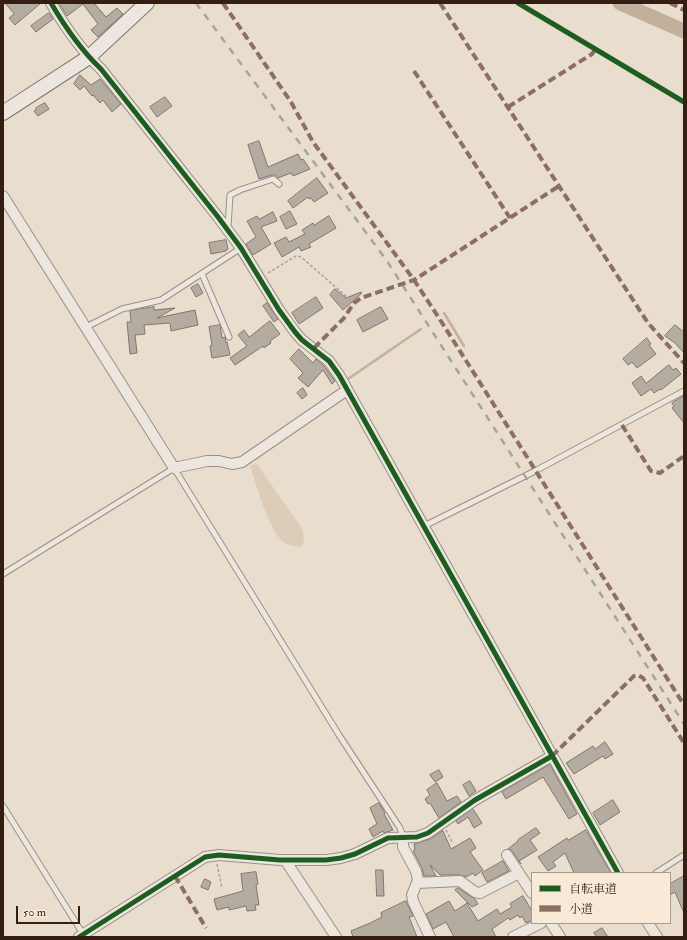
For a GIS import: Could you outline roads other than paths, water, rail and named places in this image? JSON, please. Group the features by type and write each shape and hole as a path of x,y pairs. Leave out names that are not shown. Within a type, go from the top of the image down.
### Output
{"main road":[{"path":"3,113 89,57 148,3"}],"street":[{"path":"51,3 64,24 89,57 101,69 241,248 279,310 295,332 302,340 329,361 348,390 617,872"},
{"path":"3,196 174,468 206,461 232,464 242,462 348,390"},
{"path":"82,936 204,857 215,855 285,860 326,860 354,854 388,838 417,836 428,833 475,800 552,756"},
{"path":"403,837 403,847 416,871 417,883 412,895 413,901 430,937"},
{"path":"507,855 531,891"},
{"path":"285,860 336,937"},
{"path":"417,883 460,881 475,892 480,893 519,873"},
{"path":"513,937 539,924"},
{"path":"552,924 560,937"},
{"path":"649,924 657,937"}],"lane":[{"path":"228,231 230,195 273,179 279,184"},
{"path":"86,327 122,309 161,300 241,248"},
{"path":"202,274 229,337"},
{"path":"424,526 535,471 684,391"},
{"path":"3,574 174,468 339,735 400,828 403,837"},
{"path":"3,806 82,936"},
{"path":"658,872 684,855"}],"waterway":[{"path":"620,3 684,31"},
{"path":"444,313 464,346"},
{"path":"348,379 421,329"}],"railway":[{"path":"196,3 387,261 684,724"}]}
